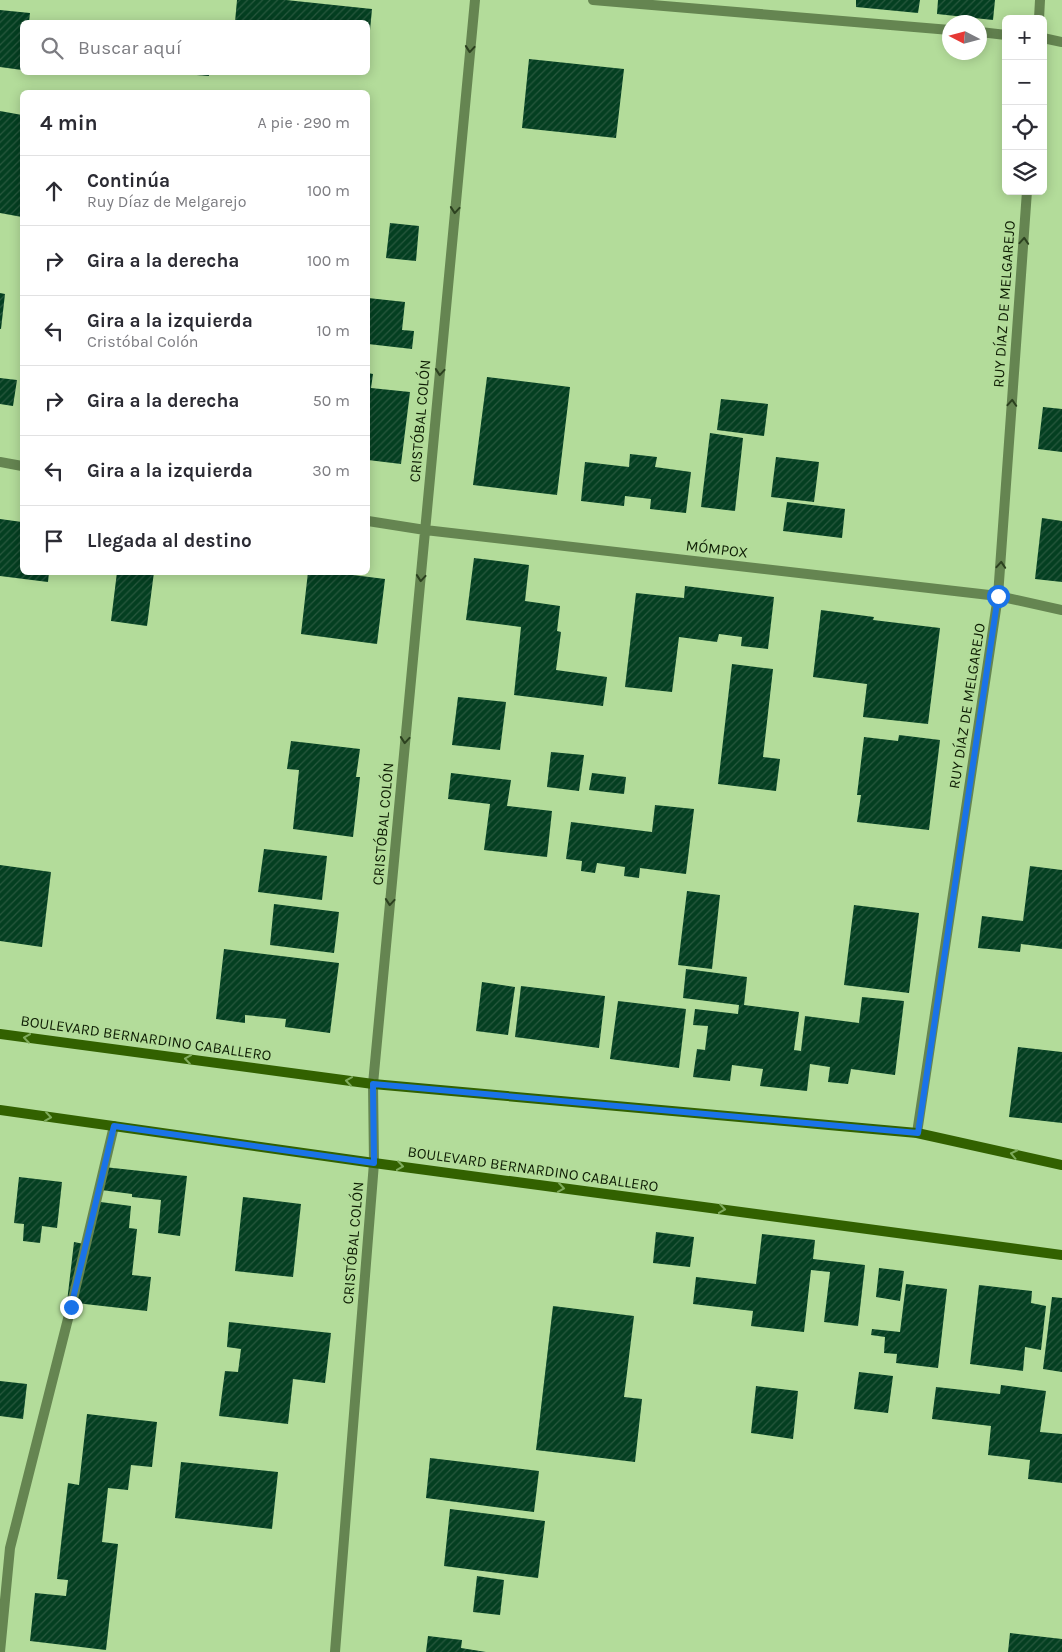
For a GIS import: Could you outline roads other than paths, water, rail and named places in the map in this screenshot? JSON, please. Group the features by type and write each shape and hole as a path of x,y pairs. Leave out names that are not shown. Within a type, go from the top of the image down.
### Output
{"main road":[{"name":"BOULEVARD BERNARDINO CABALLERO","path":"0,1034 373,1084 918,1133 1062,1165"},
{"name":"BOULEVARD BERNARDINO CABALLERO","path":"0,1110 374,1163 1062,1255"}],"street":[{"name":"CRISTÓBAL COLÓN","path":"335,1652 374,1163 373,1084 475,0"},
{"path":"593,0 942,29"},
{"path":"1039,15 1040,0"},
{"path":"987,33 1002,35"},
{"path":"1047,39 1062,42"},
{"name":"RUY DÍAZ DE MELGAREJO","path":"918,1133 998,596 1028,195"},
{"path":"0,462 20,466"},
{"name":"MÓMPOX","path":"370,521 425,530 998,596 1062,610"},
{"path":"0,1652 10,1548 71,1307 114,1126"}]}
